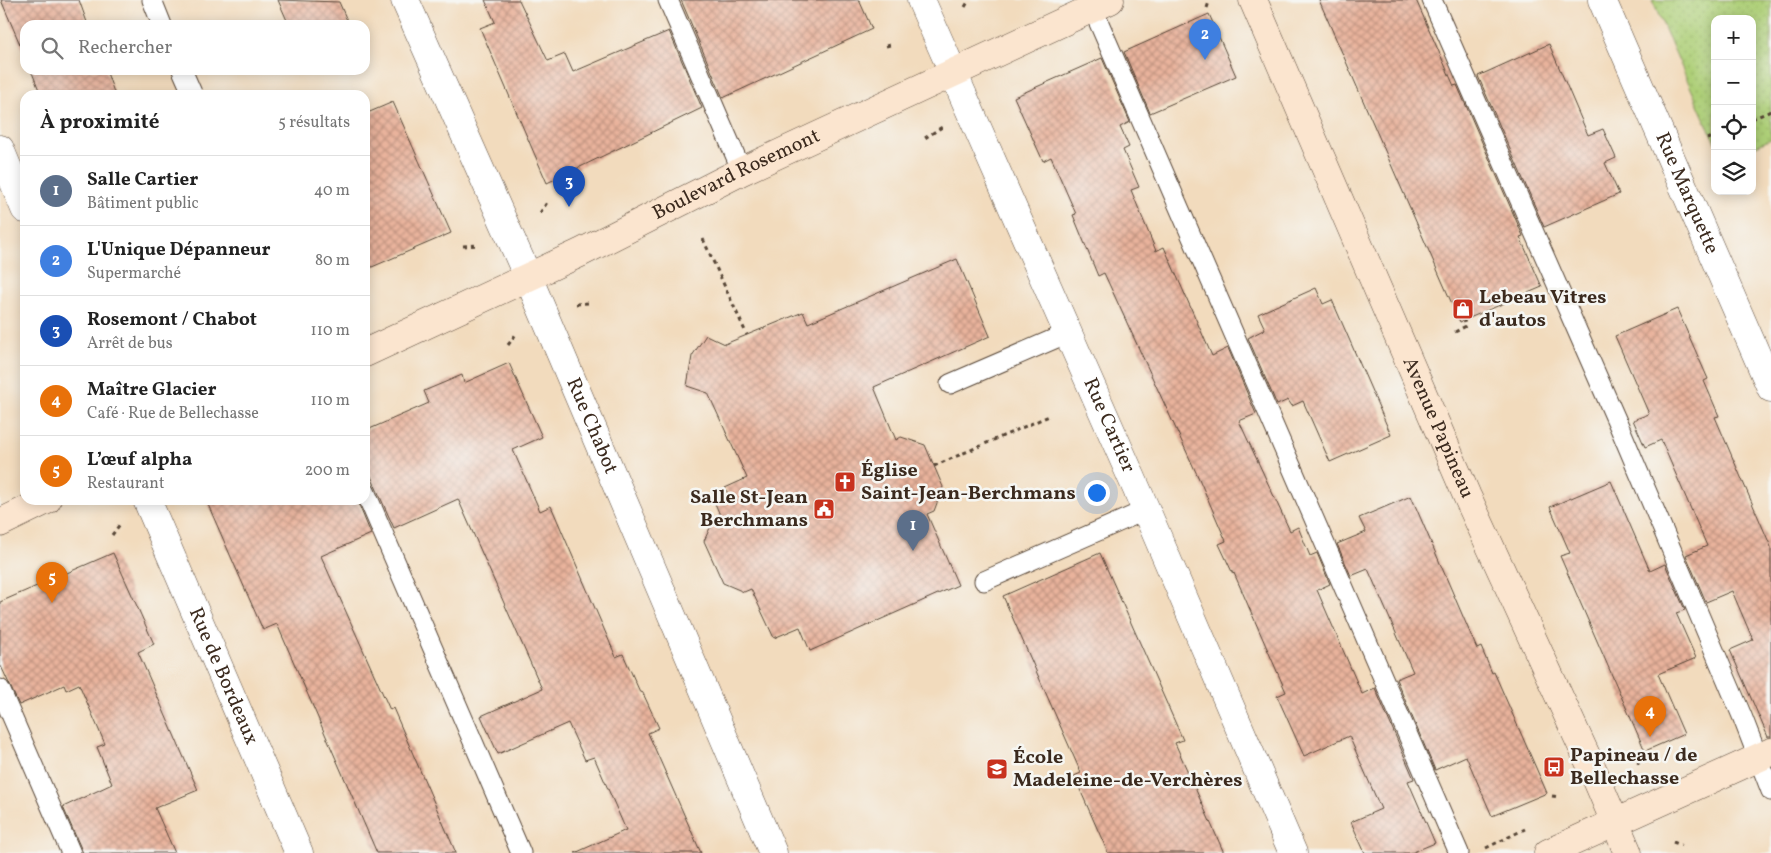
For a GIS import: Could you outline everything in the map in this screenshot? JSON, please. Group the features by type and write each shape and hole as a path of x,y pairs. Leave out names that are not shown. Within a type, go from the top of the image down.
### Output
{"main road":[{"name":"Avenue Papineau","path":"1253,0 1466,496 1591,766 1628,853"},
{"name":"Boulevard Rosemont","path":"370,351 528,277 742,171 1097,3"},
{"path":"0,523 37,505"},
{"path":"1548,853 1765,754"}],"street":[{"name":"Rue Chabot","path":"405,0 528,277 773,853"},
{"name":"Rue Cartier","path":"921,0 1146,510 1293,853"},
{"name":"Rue Marquette","path":"1602,0 1771,388"},
{"path":"0,149 20,197"},
{"name":"Rue de Bordeaux","path":"149,505 299,853"}],"lane":[{"path":"152,0 160,20"},
{"path":"668,0 742,171"},
{"path":"1432,0 1765,754 1771,791"},
{"path":"1097,3 1459,853"},
{"path":"184,75 191,90"},
{"path":"950,384 1068,333"},
{"path":"370,503 521,853"},
{"path":"984,581 1146,510"},
{"path":"0,689 71,853"}],"path":[{"path":"965,7 968,2"},
{"path":"1207,8 1209,2"},
{"path":"1756,117 1771,111"},
{"path":"925,138 942,127"},
{"path":"1707,140 1711,138"},
{"path":"540,213 548,200"},
{"path":"703,239 747,335"},
{"path":"463,246 479,246"},
{"path":"576,304 588,303"},
{"path":"1455,332 1466,326 1464,321"},
{"path":"508,345 518,332"},
{"path":"934,466 1048,416"},
{"path":"112,535 120,524"},
{"path":"1638,764 1641,756"},
{"path":"1552,796 1559,797"},
{"path":"1673,842 1681,845"}],"green space":[{"path":"1652,0 1771,0 1771,139 1756,146 1756,15 1711,15 1711,134"}],"building":[{"path":"1,0 79,0 86,20 20,20 20,44"},
{"path":"278,0 339,2 347,20 287,20"},
{"path":"485,0 519,0 548,61 565,54 573,72 669,31 702,108 547,183 480,28 495,22"},
{"path":"681,0 859,0 872,29 723,98"},
{"path":"1319,0 1416,0 1454,86 1457,85 1523,236 1520,237 1542,287 1460,322"},
{"path":"1209,14 1236,76 1150,113 1124,52"},
{"path":"1549,44 1588,135 1603,129 1616,158 1605,163 1619,194 1544,227 1478,76"},
{"path":"1102,58 1130,122 1120,127 1129,147 1123,150 1139,187 1131,190 1156,251 1164,247 1212,356 1228,348 1256,414 1239,421 1290,531 1298,527 1310,556 1317,553 1330,584 1317,590 1362,694 1375,688 1414,779 1408,781 1435,843 1411,853 1365,853 1351,822 1381,809 1349,736 1304,756 1277,696 1286,692 1234,573 1219,544 1226,541 1200,481 1104,273 1098,276 1073,215 1076,214 1051,157 1043,161 1014,97"},
{"path":"33,75 108,75 113,90 39,90"},
{"path":"393,102 451,233 370,268 370,112"},
{"name":"Église Saint-Jean-Berchmans","path":"957,259 990,336 874,387 896,440 901,437 925,445 943,487 934,511 927,514 958,585 810,651 800,627 774,638 751,589 744,592 723,583 704,541 714,519 720,515 714,501 728,494 725,488 747,478 708,393 687,386 692,356 706,335 725,344 803,312 808,323"},
{"path":"1316,288 1323,304 1332,300 1391,435 1330,462 1303,401 1292,406 1288,400 1277,405 1248,338 1265,329 1258,314"},
{"path":"1677,309 1708,379 1704,381 1719,416 1715,417 1771,547 1771,737 1768,737 1730,650 1753,640 1732,591 1706,602 1686,555 1707,546 1661,440 1645,447 1633,420 1649,414 1615,336"},
{"path":"509,363 542,437 513,450 540,511 551,506 616,657 623,654 640,692 642,691 659,728 648,733 701,853 575,853 626,830 594,757 585,760 568,723 498,754 481,716 542,689 458,499 394,528 370,474 370,429 429,403 424,391 462,375 464,383"},
{"path":"1611,481 1650,571 1665,564 1685,610 1676,613 1696,658 1658,674 1684,734 1645,751 1560,556 1570,553 1550,507"},
{"path":"1411,496 1477,649 1481,647 1492,673 1494,672 1547,793 1492,816 1466,756 1435,770 1396,679 1413,672 1368,569 1351,576 1337,544 1366,532 1359,518"},
{"path":"208,505 359,505 371,534 321,556 390,710 393,708 456,853 377,853 277,624 263,630"},
{"path":"113,553 154,644 138,652 198,790 155,808 175,853 83,853 63,807 112,784 97,747 105,744 79,684 66,690 64,685 19,705 0,664 0,602"},
{"path":"1100,553 1183,740 1175,743 1224,853 1108,853 1074,776 1081,773 1003,596"}],"place":[{"name":"L'Unique Dépanneur","path":"1205,60"},
{"name":"Rosemont / Chabot","path":"569,207"},
{"name":"Lebeau Vitres d'autos","path":"1463,309"},
{"name":"Église Saint-Jean-Berchmans","path":"845,482"},
{"name":"Salle St-Jean Berchmans","path":"824,509"},
{"name":"Salle Cartier","path":"913,551"},
{"name":"L’œuf alpha","path":"52,603"},
{"name":"Maître Glacier","path":"1650,737"},
{"name":"Papineau / de Bellechasse","path":"1554,767"},
{"name":"École Madeleine-de-Verchères","path":"997,769"}]}
